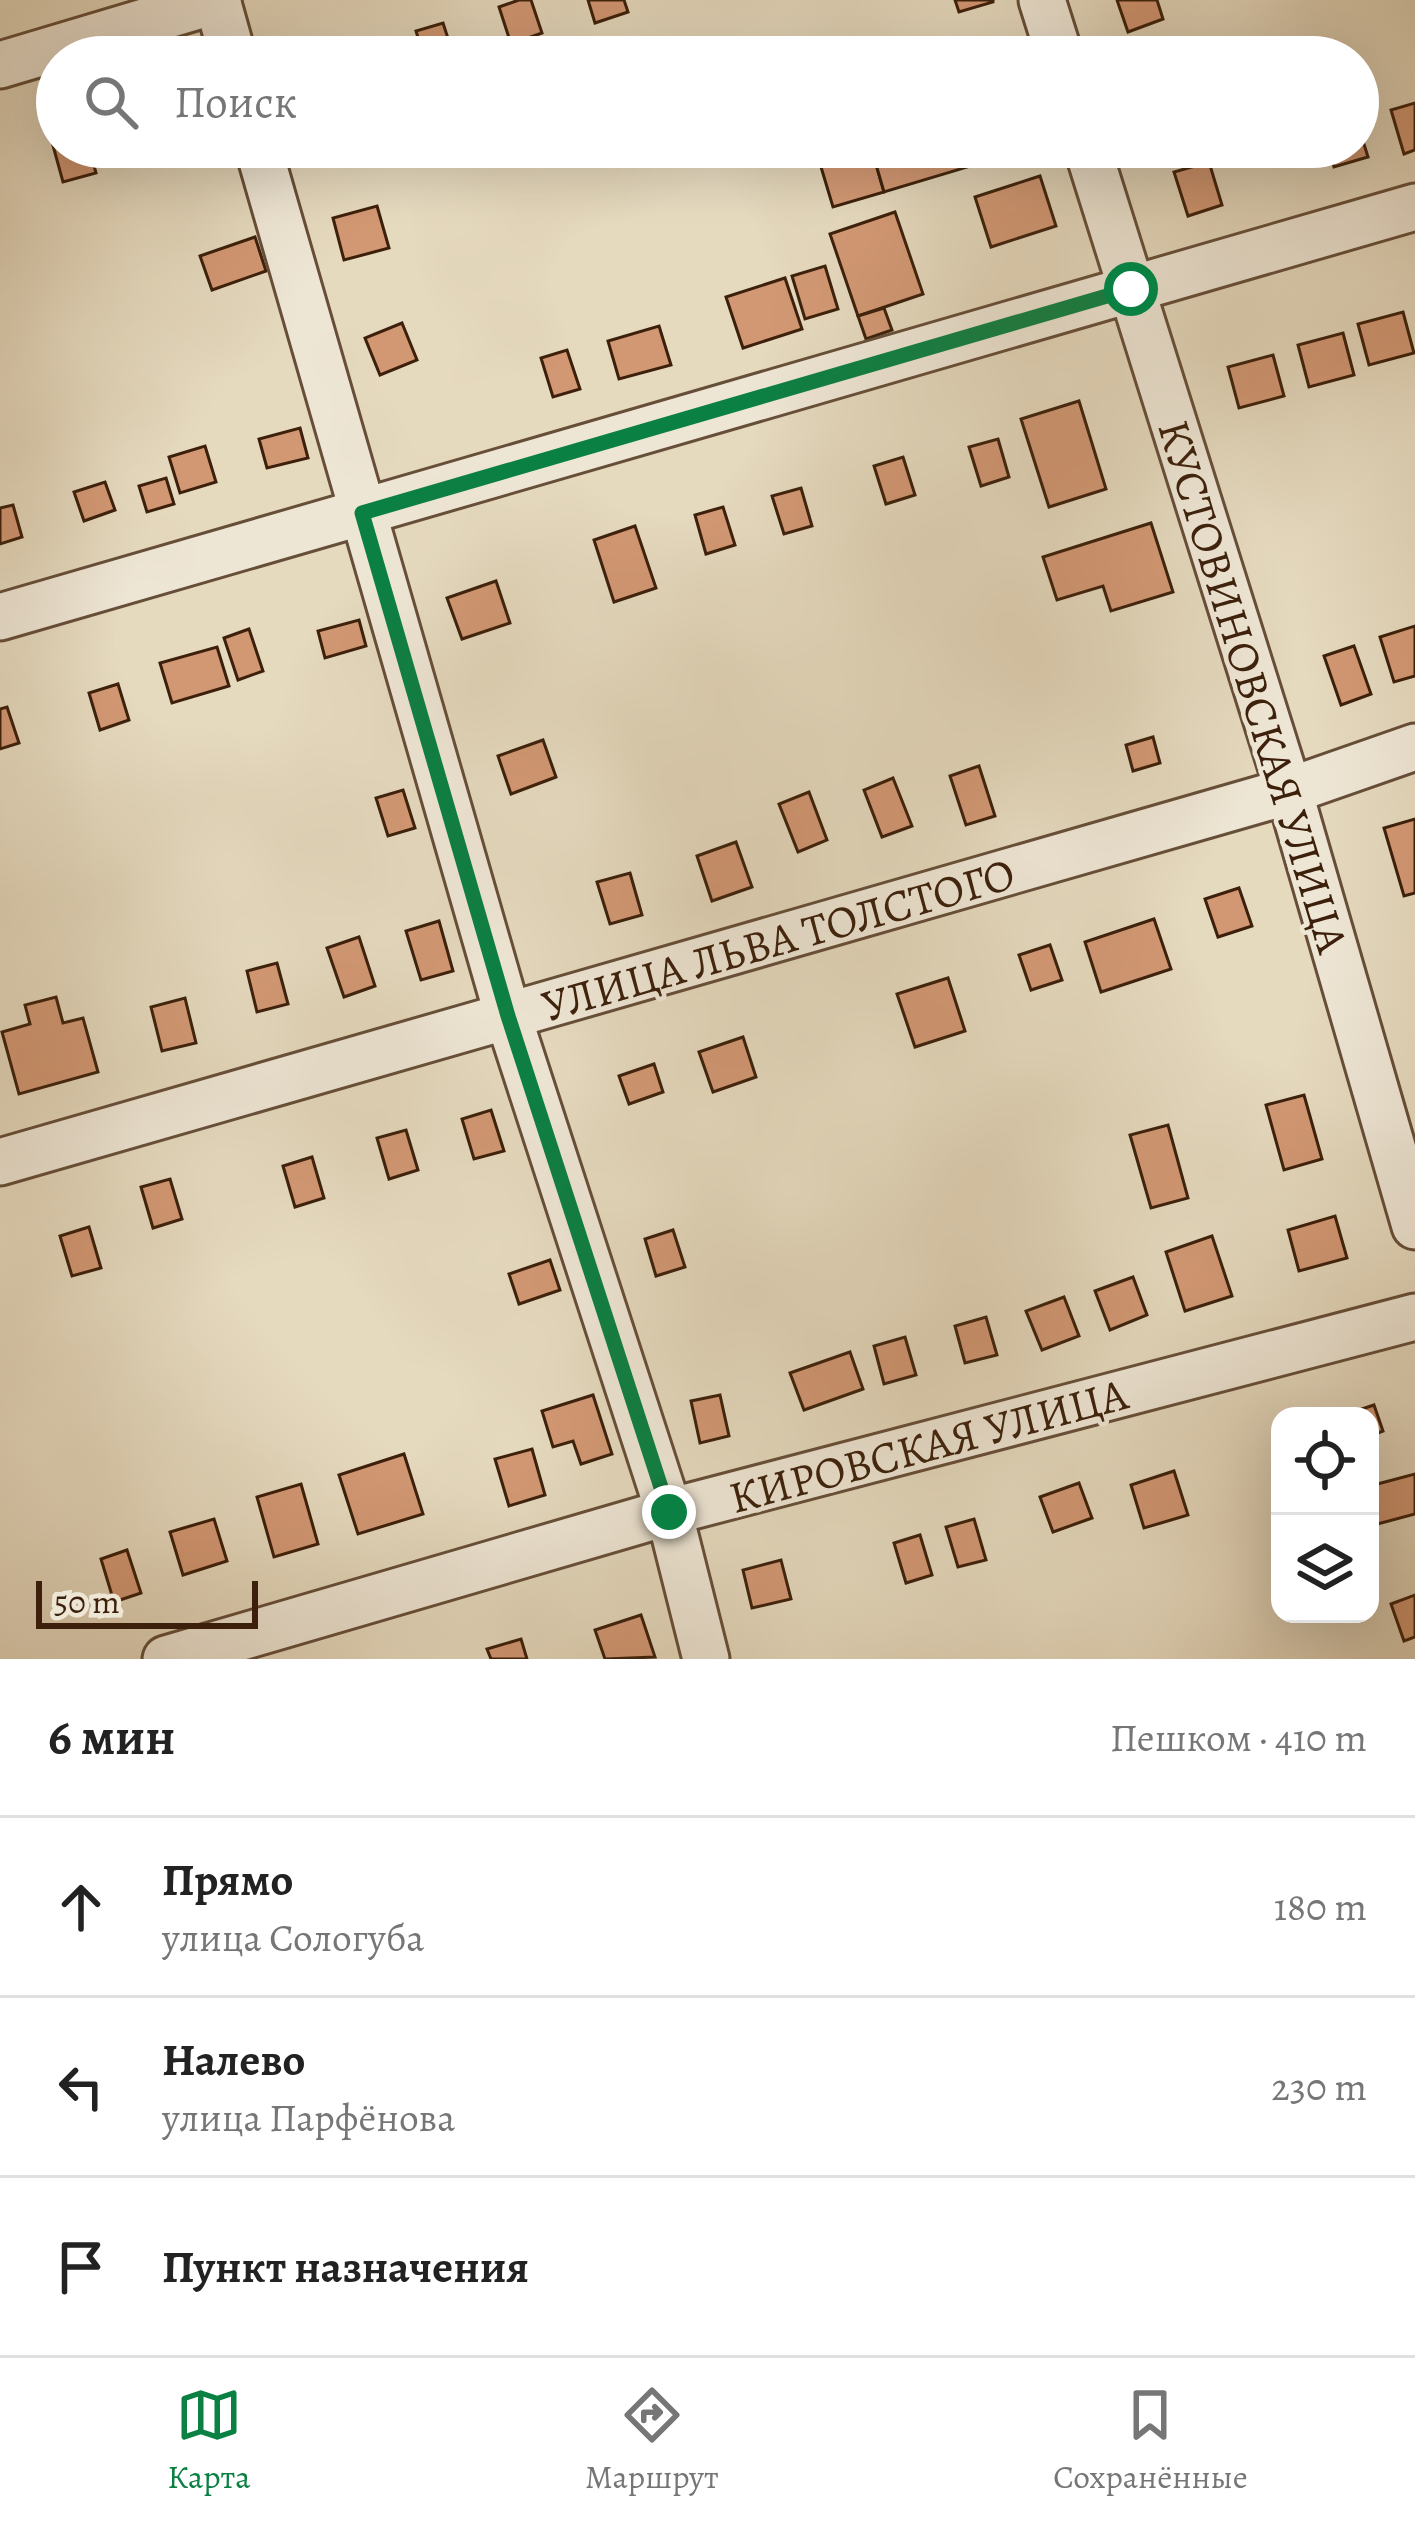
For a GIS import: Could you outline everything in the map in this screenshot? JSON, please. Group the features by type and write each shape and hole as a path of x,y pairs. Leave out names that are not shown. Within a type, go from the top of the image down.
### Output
{"street":[{"path":"97,36 217,0 227,36"},
{"path":"1042,0 1053,36"},
{"path":"0,65 36,54"},
{"path":"264,168 508,1016 669,1512 706,1659"},
{"name":"КУСТОВИНОВСКАЯ УЛИЦА","path":"1094,168 1289,791 1415,1226"},
{"path":"0,617 1415,206"},
{"name":"УЛИЦА ЛЬВА ТОЛСТОГО","path":"0,1162 1289,791 1415,747"},
{"name":"КИРОВСКАЯ УЛИЦА","path":"166,1659 669,1512 1415,1317"}],"building":[{"path":"531,0 542,33 508,36 499,7"},
{"path":"588,0 624,0 628,12 595,23"},
{"path":"955,0 993,0 993,2 959,12"},
{"path":"1117,0 1157,0 1163,19 1128,32"},
{"path":"443,23 447,36 418,36 416,31"},
{"path":"1415,103 1415,150 1404,154 1391,110"},
{"path":"59,168 95,168 96,173 63,182"},
{"path":"821,168 877,168 884,192 833,207"},
{"path":"877,168 964,168 884,192"},
{"path":"1211,168 1222,205 1188,216 1174,172"},
{"path":"1040,176 1056,226 991,247 975,197"},
{"path":"377,206 389,248 344,260 333,218"},
{"path":"895,212 923,294 858,316 830,234"},
{"path":"255,237 266,271 212,290 200,256"},
{"path":"825,266 838,309 805,319 792,276"},
{"path":"785,278 802,329 743,348 726,297"},
{"path":"884,308 892,330 866,339 858,316"},
{"path":"1403,312 1414,353 1369,365 1358,324"},
{"path":"402,323 417,360 380,375 365,338"},
{"path":"659,326 671,365 619,379 608,341"},
{"path":"1343,333 1354,375 1309,387 1298,345"},
{"path":"567,350 580,389 553,397 541,358"},
{"path":"1273,355 1284,396 1239,408 1228,367"},
{"path":"1079,401 1106,489 1049,507 1021,419"},
{"path":"300,428 308,458 267,468 259,439"},
{"path":"998,439 1009,477 981,486 969,447"},
{"path":"205,446 216,482 180,493 169,457"},
{"path":"903,457 915,495 886,504 874,466"},
{"path":"166,478 174,504 147,512 139,486"},
{"path":"105,482 115,510 84,521 74,492"},
{"path":"801,488 812,526 784,534 772,496"},
{"path":"13,505 22,537 0,544 0,508"},
{"path":"723,507 735,545 706,554 695,515"},
{"path":"1151,523 1173,592 1111,611 1103,586 1057,600 1043,557"},
{"path":"635,526 656,588 614,602 594,540"},
{"path":"496,581 510,623 462,639 447,598"},
{"path":"359,620 366,646 325,658 318,631"},
{"path":"1415,626 1415,676 1394,682 1380,637"},
{"path":"249,629 263,671 238,680 224,638"},
{"path":"1354,646 1371,694 1341,705 1324,656"},
{"path":"217,647 229,686 172,703 160,663"},
{"path":"118,684 129,720 100,730 89,693"},
{"path":"7,707 19,743 0,749 0,709"},
{"path":"1153,737 1160,763 1133,771 1126,745"},
{"path":"543,740 556,777 511,794 498,756"},
{"path":"979,766 995,816 966,825 950,776"},
{"path":"893,778 912,826 882,837 864,790"},
{"path":"403,790 415,828 388,836 376,798"},
{"path":"809,792 827,840 798,852 779,804"},
{"path":"1415,819 1415,893 1404,896 1384,828"},
{"path":"736,842 752,887 712,901 697,856"},
{"path":"630,873 642,915 610,924 597,882"},
{"path":"1239,888 1252,926 1218,937 1205,899"},
{"path":"1154,919 1171,969 1101,992 1085,942"},
{"path":"439,921 453,971 421,980 406,931"},
{"path":"359,937 375,986 344,997 327,948"},
{"path":"1050,945 1062,980 1031,990 1019,955"},
{"path":"277,963 288,1004 257,1012 247,971"},
{"path":"948,978 965,1031 915,1047 897,994"},
{"path":"56,997 63,1023 83,1018 98,1072 19,1094 2,1032 30,1024 25,1005"},
{"path":"185,998 196,1043 162,1051 151,1007"},
{"path":"743,1037 756,1077 713,1092 699,1052"},
{"path":"654,1064 663,1092 629,1104 619,1076"},
{"path":"1304,1095 1322,1159 1284,1170 1266,1105"},
{"path":"491,1110 504,1151 474,1159 462,1119"},
{"path":"1168,1125 1188,1198 1151,1208 1130,1135"},
{"path":"406,1130 418,1170 389,1179 377,1138"},
{"path":"312,1157 324,1198 295,1207 283,1166"},
{"path":"170,1179 182,1219 153,1228 141,1187"},
{"path":"1335,1216 1347,1258 1299,1271 1288,1230"},
{"path":"89,1227 101,1268 72,1276 60,1236"},
{"path":"673,1230 685,1267 656,1276 645,1239"},
{"path":"1212,1236 1232,1296 1185,1311 1166,1252"},
{"path":"550,1260 560,1290 519,1304 509,1274"},
{"path":"1133,1277 1147,1315 1110,1330 1095,1291"},
{"path":"1064,1297 1079,1336 1042,1350 1026,1311"},
{"path":"986,1317 997,1355 965,1363 955,1326"},
{"path":"905,1337 916,1375 884,1384 874,1346"},
{"path":"850,1352 863,1389 804,1410 790,1373"},
{"path":"593,1395 612,1454 581,1464 573,1441 553,1447 542,1411"},
{"path":"720,1395 729,1436 700,1443 691,1401"},
{"path":"532,1449 545,1495 509,1506 495,1459"},
{"path":"404,1454 423,1514 358,1534 339,1475"},
{"path":"1174,1471 1188,1515 1144,1528 1131,1485"},
{"path":"1415,1474 1415,1514 1379,1524 1379,1484"},
{"path":"1079,1483 1092,1518 1053,1532 1040,1497"},
{"path":"301,1484 318,1544 274,1557 257,1497"},
{"path":"214,1519 227,1561 183,1575 170,1532"},
{"path":"974,1519 986,1560 958,1567 946,1527"},
{"path":"920,1535 932,1575 906,1583 894,1543"},
{"path":"127,1550 141,1593 114,1602 101,1559"},
{"path":"781,1560 791,1599 752,1608 743,1570"},
{"path":"1415,1595 1415,1637 1404,1641 1391,1604"},
{"path":"641,1615 655,1657 605,1659 595,1630"},
{"path":"521,1639 527,1659 491,1659 487,1649"}],"route":[{"path":"669,1512 508,1016 362,513 1131,289"}]}
